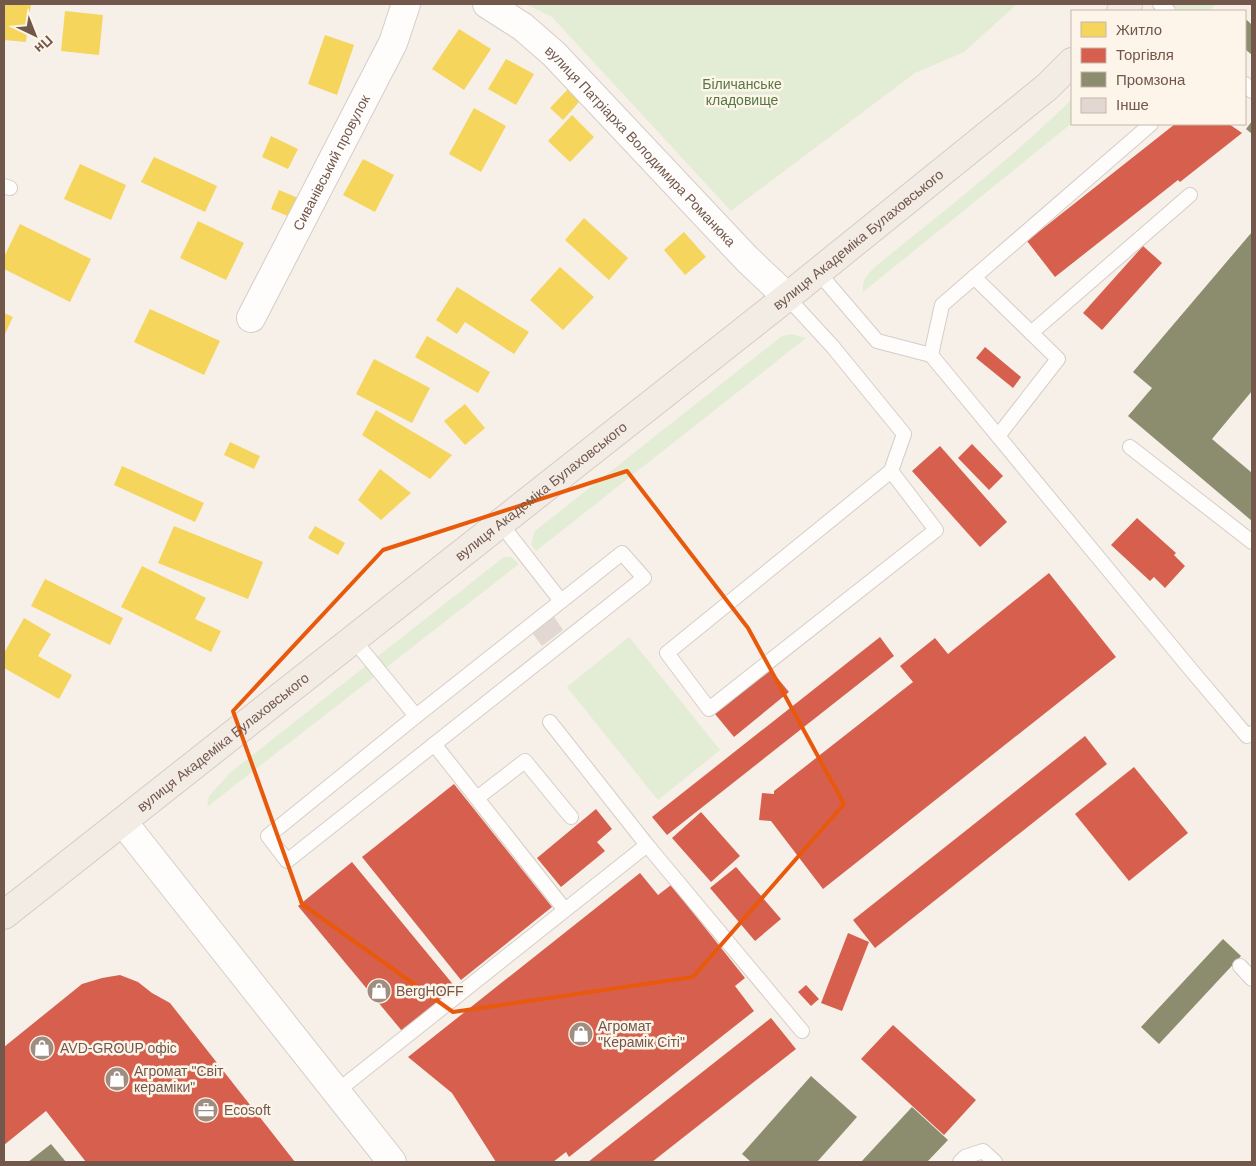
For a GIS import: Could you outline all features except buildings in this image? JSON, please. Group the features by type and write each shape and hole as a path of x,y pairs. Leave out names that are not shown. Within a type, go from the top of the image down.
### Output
{"main road":[{"name":"вулиця Академіка Булаховського","path":"4,915 788,297 1047,87 1071,63"}],"street":[{"name":"Сиванівський провулок","path":"251,318 393,43 406,4"},
{"name":"вулиця Патріарха Володимира Романюка","path":"488,4 523,27 554,54 747,259 788,297"},
{"path":"123,822 392,1162"}],"lane":[{"path":"931,355 942,305 1150,125"},
{"path":"1031,333 1190,195"},
{"path":"818,272 877,341 931,355 1247,736 1252,733"},
{"path":"974,277 1058,359 998,436"},
{"path":"788,297 833,347 904,434 891,472 668,653 709,709 936,530 891,472"},
{"path":"1130,447 1252,542"},
{"path":"500,523 561,602"},
{"path":"622,552 644,578 287,861 268,836 561,602 622,552"},
{"path":"353,639 416,716"},
{"path":"550,722 647,845 802,1031"},
{"path":"434,744 565,910"},
{"path":"477,798 525,760 571,817"},
{"path":"336,1092 647,845"},
{"path":"1240,966 1252,979"},
{"path":"960,1162 965,1157 982,1151 995,1162"}],"highlighted area":[{"path":"627,471 748,628 844,804 693,977 453,1012 302,904 233,711 383,550"}],"green space":[{"name":"Біличанське кладовище","path":"526,4 1017,4 964,52 915,73 731,211 552,17"},
{"path":"1172,4 1216,4 1210,10 1177,10"},
{"path":"1071,100 1071,124 863,292 863,284 866,277 876,266 1001,164"},
{"path":"792,334 806,338 536,551 531,544 535,531 782,336"},
{"path":"504,557 511,557 519,564 207,807 209,796 231,772"},
{"path":"629,637 720,750 658,800 567,687"}],"place":[{"name":"BergHOFF","path":"379,991"},
{"name":"Агромат \"Керамік Сіті\"","path":"581,1034"},
{"name":"AVD-GROUP офіс","path":"42,1048"},
{"name":"Агромат \"Світ кераміки\"","path":"117,1079"},
{"name":"Ecosoft","path":"206,1110"}]}
